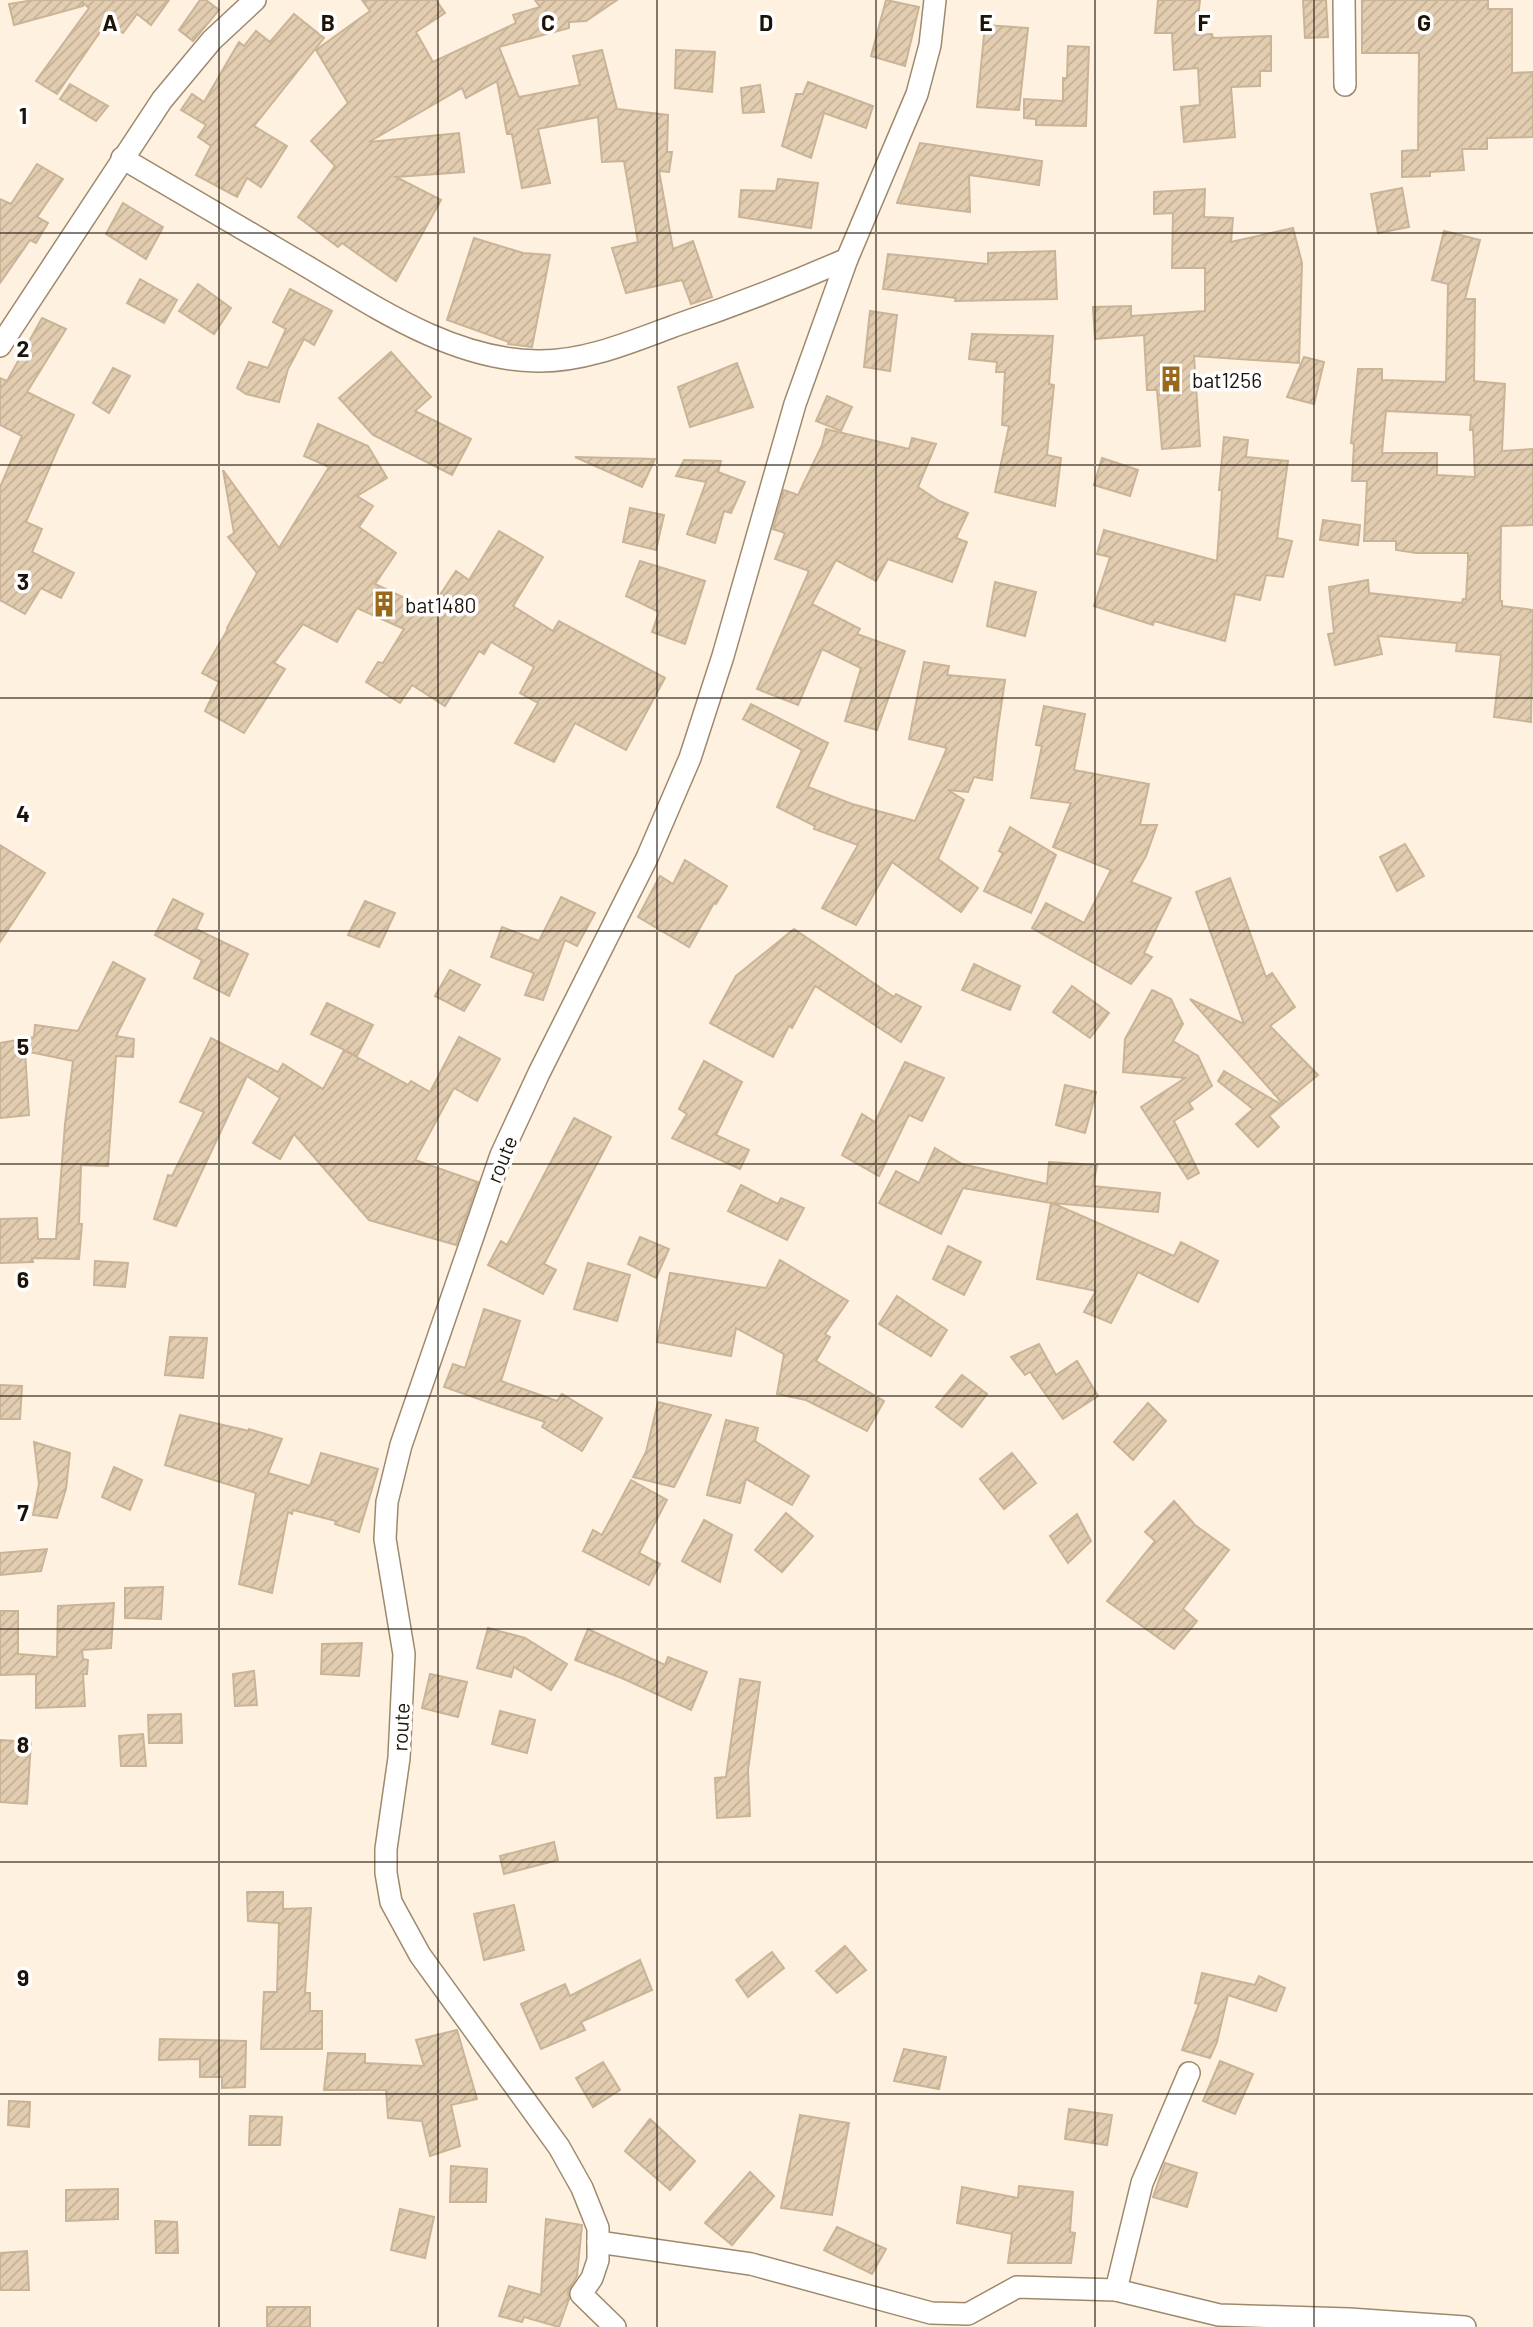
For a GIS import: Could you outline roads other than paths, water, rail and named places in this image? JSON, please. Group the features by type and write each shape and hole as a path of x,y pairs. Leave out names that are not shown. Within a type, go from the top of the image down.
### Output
{"street":[{"path":"0,346 162,100 212,40 255,0"},
{"name":"route","path":"615,2327 582,2294 593,2278 598,2260 598,2228 582,2188 559,2147 420,1955 391,1902 386,1873 386,1849 399,1758 404,1654 385,1539 387,1502 401,1445 497,1165 539,1073 647,858 690,758 723,656 795,404 847,259 917,94 930,45 935,0"},
{"path":"1344,0 1345,85"},
{"path":"122,158 410,327 468,349 506,358 538,362 615,348 773,291 847,259"},
{"path":"1116,2290 1142,2183 1189,2073"},
{"path":"598,2242 751,2264 931,2313 968,2314 1017,2287 1116,2290 1219,2315 1465,2327"}],"place":[{"name":"bat1256","path":"1171,379"},
{"name":"bat1480","path":"384,604"}]}
